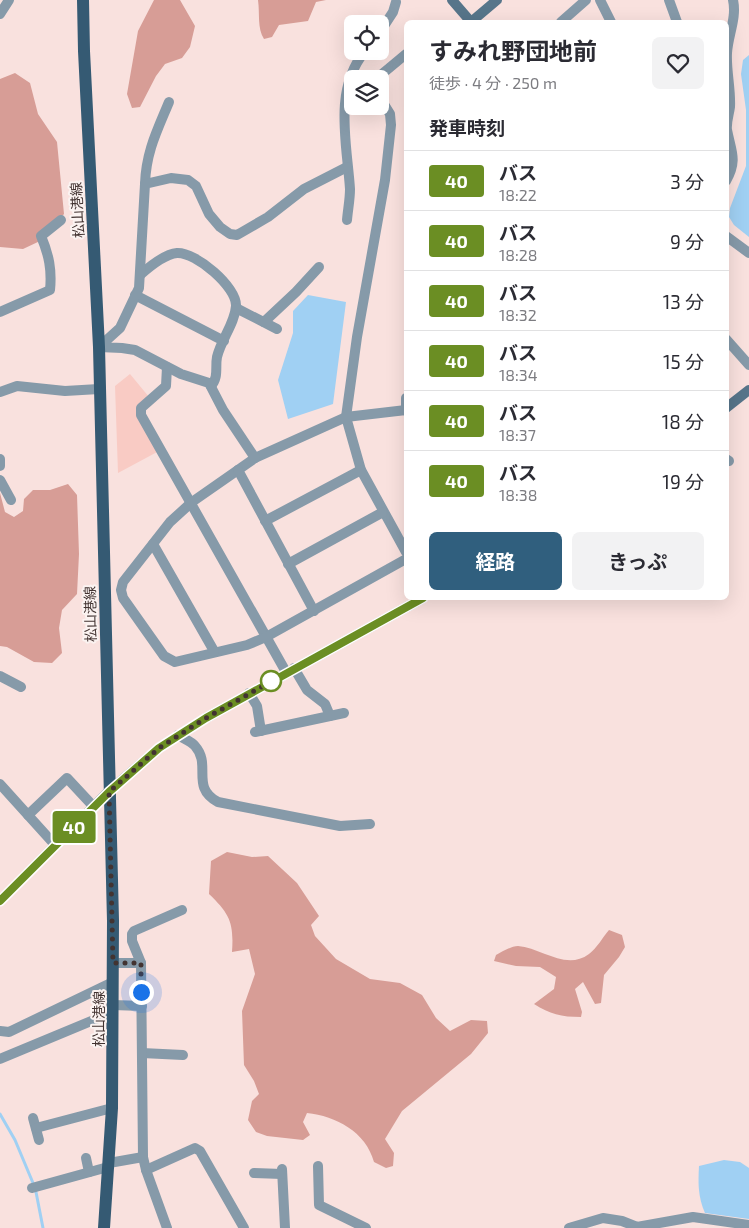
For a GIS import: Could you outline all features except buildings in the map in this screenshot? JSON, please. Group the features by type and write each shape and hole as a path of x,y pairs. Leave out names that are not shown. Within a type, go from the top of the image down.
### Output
{"main road":[{"name":"松山港線","path":"83,0 99,347 113,963 112,1108 104,1228"},
{"path":"452,0 469,20"},
{"path":"473,20 497,0"},
{"path":"729,406 749,390"},
{"path":"0,901 143,760 178,735 249,693 419,600"}],"street":[{"path":"0,14 9,0"},
{"path":"563,20 586,0"},
{"path":"600,0 610,20"},
{"path":"669,0 676,20"},
{"path":"729,36 733,24 733,0"},
{"path":"389,19 394,12 396,2"},
{"path":"387,70 404,56"},
{"path":"347,220 350,190 347,167 345,100 354,66 358,60"},
{"path":"729,91 729,115"},
{"path":"99,347 120,328 139,288 145,164 169,102"},
{"path":"389,112 391,126 385,180 357,337 346,417 360,470 404,549"},
{"path":"729,137 733,152 733,162 729,173"},
{"path":"145,184 171,178 188,180 196,186 210,214 220,227 230,234 237,235 268,217 304,189 347,167"},
{"path":"0,312 50,290 52,272 48,253 41,236 61,220"},
{"path":"729,238 749,253"},
{"path":"140,275 174,253 185,253 212,269 236,298 236,308 217,358 216,378 212,386"},
{"path":"264,322 312,282 319,267"},
{"path":"135,295 224,341"},
{"path":"236,308 277,329"},
{"path":"99,347 135,350 181,374 203,380 212,386 223,410 255,458"},
{"path":"729,347 749,365"},
{"path":"167,367 166,386 141,408 141,415 192,502 266,637 307,690 325,704 330,716"},
{"path":"0,392 17,386 65,391 100,389"},
{"path":"404,410 346,417 255,458 192,502 170,522 123,582 122,590 123,598 164,656 174,662 214,651 247,645 266,637 404,560"},
{"path":"0,459 0,466"},
{"path":"238,470 314,610"},
{"path":"265,521 360,470"},
{"path":"0,480 11,500"},
{"path":"288,564 383,512"},
{"path":"153,544 214,651"},
{"path":"0,676 21,687"},
{"path":"249,693 257,706 258,732 344,713"},
{"path":"178,735 197,748 202,764 202,787 211,799 218,802 340,826 370,824"},
{"path":"28,815 67,778 94,807"},
{"path":"0,784 55,845"},
{"path":"167,1228 143,1157 141,963 139,954 132,941 132,934 142,927 182,910"},
{"path":"113,963 141,963"},
{"path":"0,1032 9,1032 113,982"},
{"path":"0,1059 113,1009 142,1006"},
{"path":"142,1053 183,1055"},
{"path":"36,1128 112,1108"},
{"path":"32,1118 39,1140"},
{"path":"146,1170 195,1148 200,1151 244,1228"},
{"path":"32,1188 108,1165 143,1157"},
{"path":"86,1158 89,1172"},
{"path":"318,1166 319,1206 366,1228"},
{"path":"254,1173 282,1171 285,1228"},
{"path":"569,1228 602,1218 622,1221 637,1227 693,1217 749,1225"}],"shaded area":[{"path":"154,0 180,0 195,26 190,47 182,58 165,64 156,76 140,107 132,108 127,94 138,31"},
{"path":"258,0 326,0 316,2 308,21 279,25 272,37 264,39 260,26"},
{"path":"15,73 30,83 38,114 57,142 64,214 40,241 23,249 0,247 0,79"},
{"path":"130,374 149,397 136,410 159,451 118,473 115,386"},
{"path":"68,484 77,495 79,554 77,594 62,610 59,628 62,653 52,663 34,662 7,647 0,646 0,493 5,512 14,517 23,511 24,499 33,490 50,490"},
{"path":"227,852 252,857 268,856 297,883 319,916 311,925 315,936 336,959 370,979 400,983 422,995 436,1018 450,1031 471,1020 487,1021 488,1033 471,1054 402,1111 385,1139 394,1153 393,1166 386,1168 374,1162 370,1151 357,1134 348,1127 329,1118 307,1113 303,1122 310,1135 303,1140 267,1136 256,1132 248,1120 252,1101 259,1094 254,1081 244,1065 242,1011 255,974 249,949 232,952 232,934 229,920 222,907 209,894 211,861"},
{"path":"609,930 622,935 625,947 604,975 601,1003 595,1004 583,982 575,989 582,1012 581,1017 556,1014 534,1004 554,989 556,977 540,967 516,966 494,961 496,955 515,946 563,959 580,959 592,952"}],"water":[{"path":"749,55 749,237 734,225 729,217 730,208 746,166 746,110 741,74 743,60"},
{"path":"308,295 346,302 333,404 288,419 278,380 293,333 293,311"},
{"path":"724,1160 740,1162 749,1168 749,1219 705,1213 699,1190 699,1166"}],"waterway":[{"path":"0,1114 15,1140 33,1183"},
{"path":"36,1192 43,1228"}],"bus line":[{"name":"40","path":"0,901 109,792 143,760 159,748 206,718 419,600"}],"route":[{"path":"141,992 141,963 113,963 109,792 143,760 159,748 206,718 274,680 271,681"}]}
